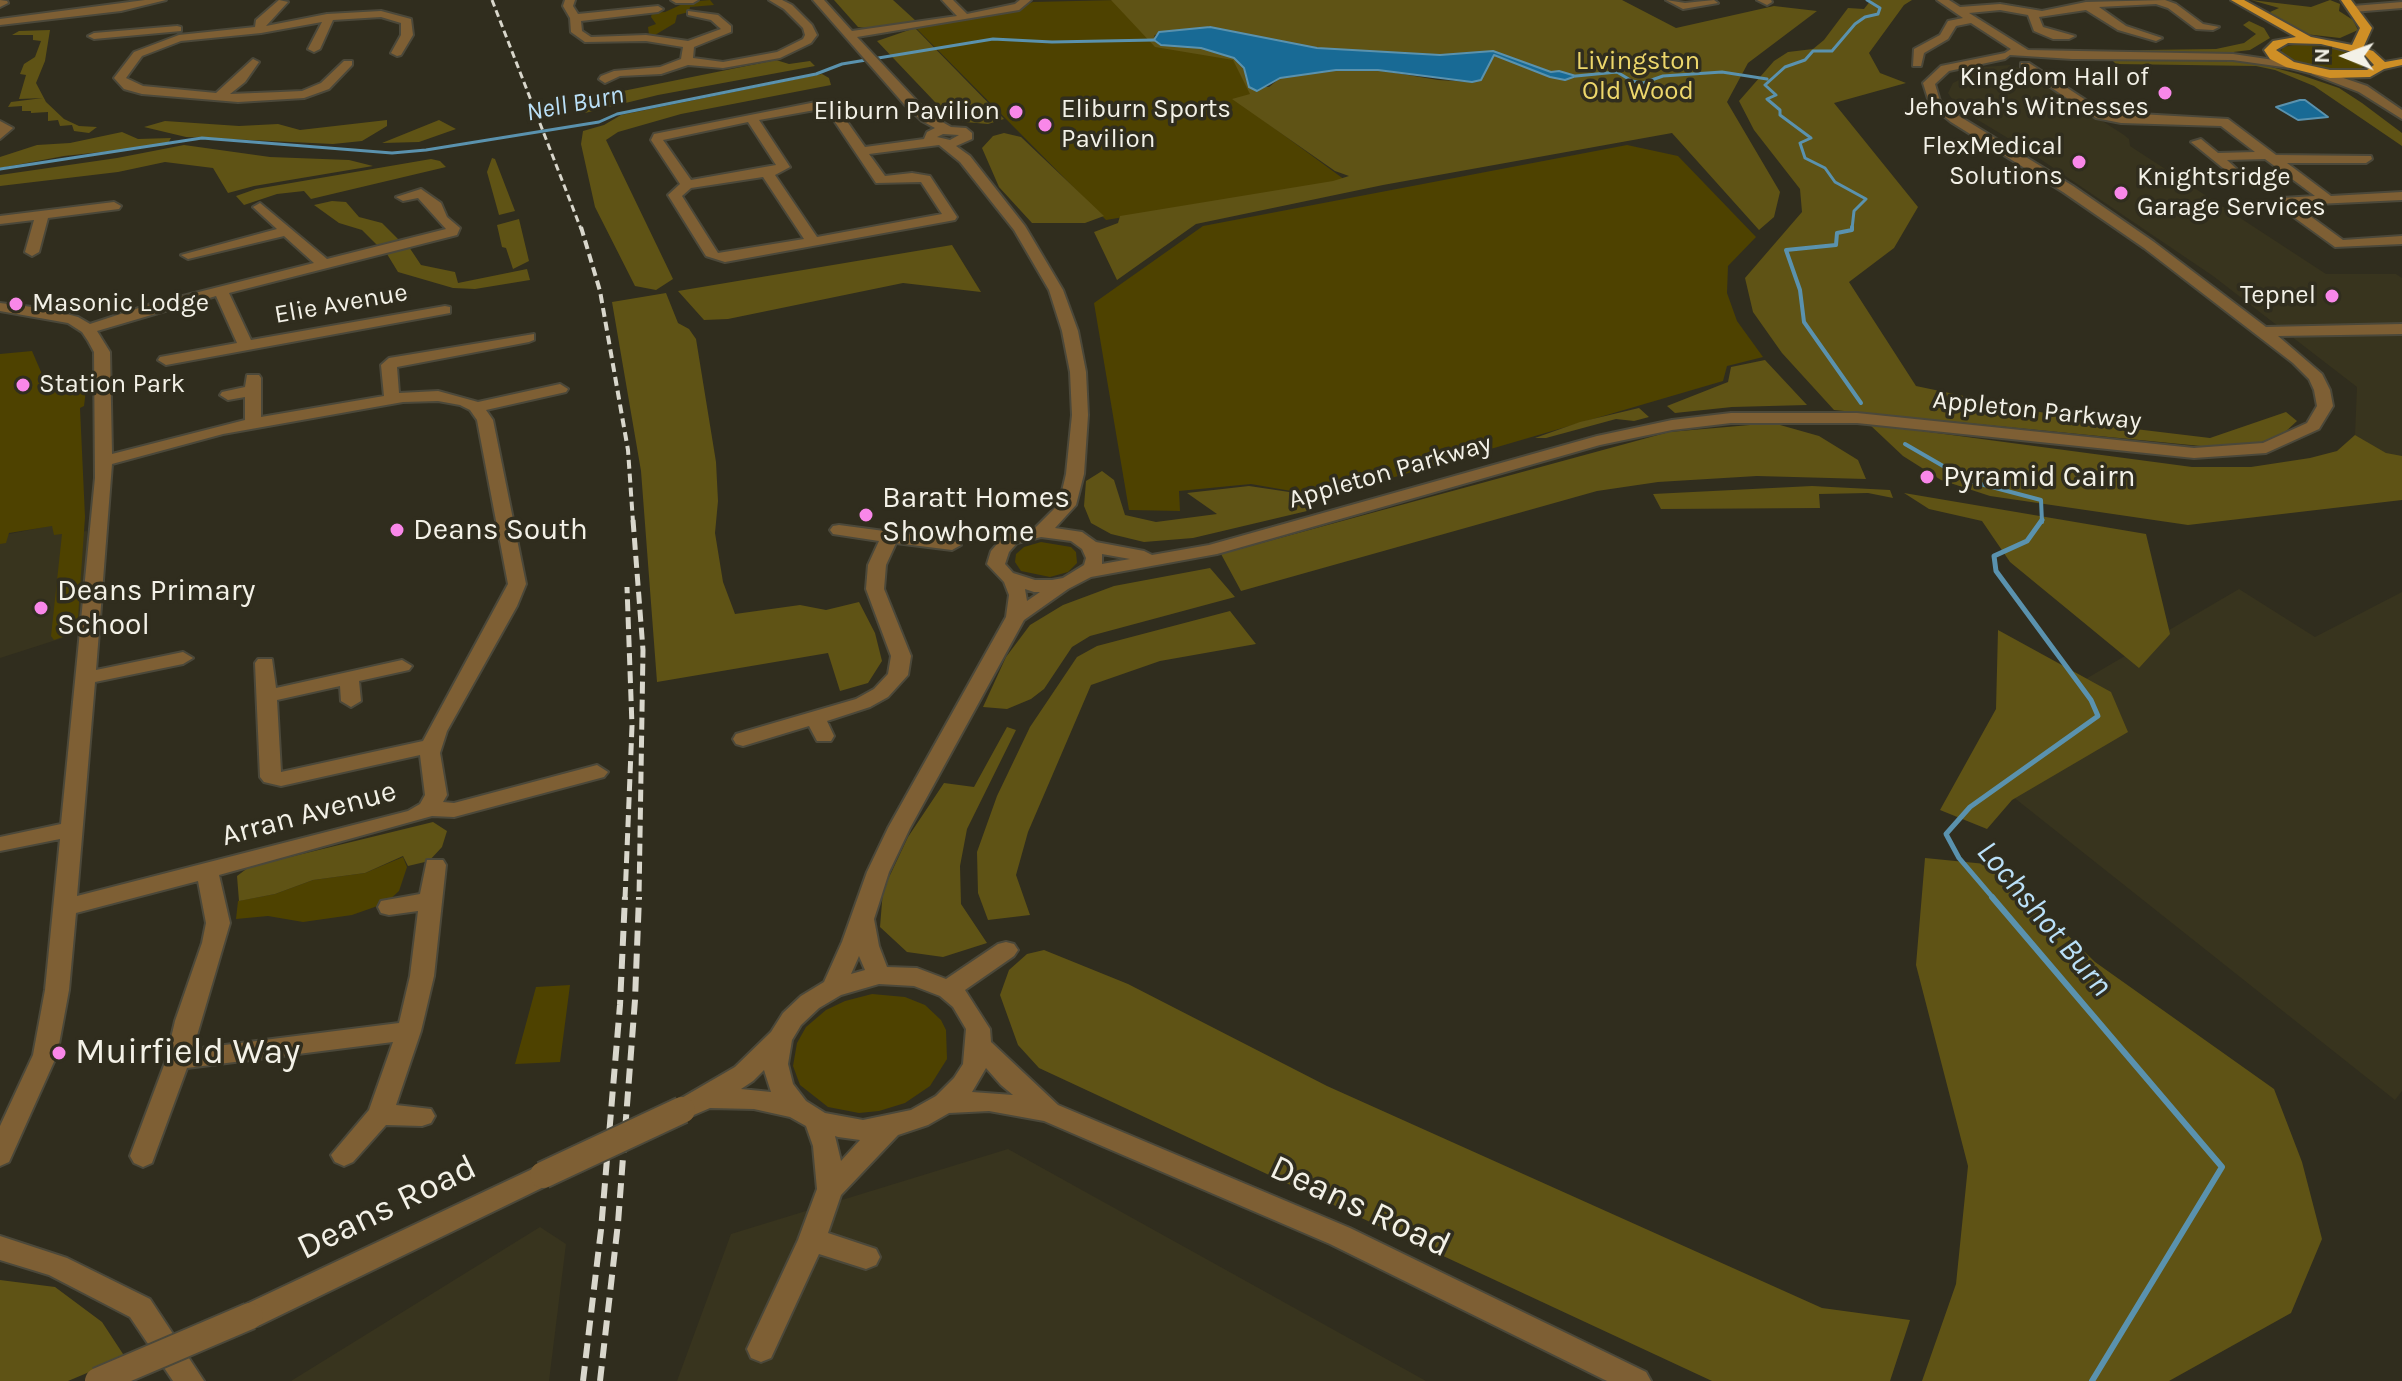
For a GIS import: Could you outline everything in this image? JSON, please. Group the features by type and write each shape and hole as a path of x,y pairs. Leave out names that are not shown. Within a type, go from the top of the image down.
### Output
{"main road":[{"path":"2236,0 2309,40"},
{"path":"2350,4 2366,28 2362,47"},
{"path":"2277,24 2287,40"},
{"path":"2287,40 2309,40 2362,47 2402,60 2375,70 2345,75 2290,65 2274,57 2270,50 2277,43 2287,40"},
{"path":"2362,47 2379,60 2375,70"}],"street":[{"path":"570,0 568,6 575,18 577,32 589,40 646,38 689,45 725,32 727,28 714,17 676,0"},
{"path":"605,79 615,69 646,73 687,61 726,65 764,59 801,46 811,35 808,27 788,7 774,0"},
{"path":"818,0 926,118 934,138 965,159 1030,244 1056,290 1070,331 1078,372 1080,415 1075,474 1067,505 1041,532 1011,539 1000,551 996,564 1012,580 1018,595 1016,617 918,789 878,872 833,988"},
{"path":"947,0 965,18"},
{"path":"850,35 965,18 1019,7 1026,0"},
{"path":"1942,0 1976,19 2048,78 2100,115 2121,119 2224,122 2328,200"},
{"path":"1961,10 1998,4 2033,14 2086,5 2157,0 2172,6 2198,28 2213,27"},
{"path":"261,30 260,22 283,2"},
{"path":"0,22 160,3"},
{"path":"1678,5 1713,3"},
{"path":"2350,4 2402,5"},
{"path":"381,14 395,5"},
{"path":"2086,5 2131,36 2156,38"},
{"path":"678,16 692,7"},
{"path":"575,18 644,15 658,9"},
{"path":"94,36 178,28 261,30 327,17 381,14 400,18 408,25 407,35 397,53"},
{"path":"2033,14 2038,29 2053,39 2069,36"},
{"path":"314,49 328,24 327,17"},
{"path":"1929,58 1916,60 1925,46 1944,37 1952,23 1976,19"},
{"path":"178,28 138,54 126,66 120,78 122,82 142,90 219,96 304,94 325,86 348,63"},
{"path":"687,61 689,45"},
{"name":"Appleton Parkway","path":"2233,57 2270,50"},
{"name":"Appleton Parkway","path":"1016,617 1061,585 1088,572 1211,550 1597,441 1672,425 1731,418 1857,418 2158,451 2230,452 2266,448 2313,426 2325,406 2322,390 2311,371 2265,332 2091,204 1942,110 1931,96 1929,83 1952,65 2023,56 2233,57 2290,65"},
{"path":"219,96 241,79 253,62"},
{"path":"2363,89 2365,78 2375,70"},
{"path":"2316,72 2363,89 2402,115"},
{"path":"273,109 280,96"},
{"path":"687,185 657,140 658,137 751,118 823,107 837,116 881,180 925,179 950,217 725,258 713,256 675,195 687,185 767,173 784,167 751,118"},
{"path":"0,125 7,128 0,135"},
{"path":"863,151 966,132 968,136 963,141 965,159"},
{"path":"2197,142 2234,173"},
{"path":"2215,157 2366,159"},
{"path":"767,173 813,242"},
{"path":"403,197 436,189"},
{"name":"Elie Avenue","path":"88,329 156,307 452,232 453,228 441,219 436,206 421,193"},
{"path":"2266,193 2340,244 2402,240"},
{"path":"2282,202 2402,196"},
{"path":"0,220 114,206"},
{"name":"Elie Avenue","path":"260,207 325,265"},
{"path":"32,252 42,215"},
{"path":"188,255 287,231"},
{"name":"Elie Avenue","path":"221,291 246,346"},
{"path":"0,307 48,313 73,320 88,329 102,352 104,461 57,990 45,1055 0,1155"},
{"name":"Elie Avenue","path":"166,360 445,310"},
{"path":"2265,332 2402,329"},
{"path":"392,399 389,365 395,361 496,338 529,337"},
{"path":"228,395 253,385 253,423"},
{"path":"104,461 253,423 392,399 438,396 476,407 531,388 560,389"},
{"name":"Arran Avenue","path":"63,908 415,816 428,809 436,795 430,753 437,731 514,595 517,584 485,420 476,407"},
{"path":"1067,505 1083,541 1095,558 1088,572"},
{"path":"839,530 952,545"},
{"name":"Appleton Parkway","path":"1041,532 1164,558"},
{"path":"743,739 819,727 881,693 898,675 901,656 875,589 877,565 890,537"},
{"path":"1012,580 1034,586 1061,585"},
{"path":"85,678 183,658"},
{"path":"265,663 271,777 281,779 432,746"},
{"path":"266,696 402,666"},
{"path":"349,677 351,701"},
{"path":"428,809 454,810 597,772"},
{"path":"0,844 70,830"},
{"path":"344,1155 380,1115 409,1031 422,976 428,901 435,865"},
{"path":"143,1156 178,1060 218,923 207,872"},
{"path":"389,907 428,901"},
{"path":"863,914 867,946 879,975"},
{"path":"948,990 1006,950"},
{"path":"807,1114 838,1127 863,1130 889,1127 919,1118 945,1103 963,1085 975,1065 979,1045 972,1014 948,990 917,977 879,975 833,988 810,1002 792,1019 780,1039 775,1064 781,1088 807,1114 826,1146 830,1189"},
{"path":"178,1060 409,1031"},
{"name":"Deans Road","path":"98,1381 250,1316 707,1098 744,1074 780,1039"},
{"name":"Deans Road","path":"979,1045 1048,1112"},
{"name":"Deans Road","path":"707,1098 754,1099 807,1114"},
{"name":"Deans Road","path":"945,1103 989,1101 1048,1112 1340,1236 1636,1381"},
{"path":"380,1115 422,1116"},
{"path":"761,1349 812,1240 830,1189 889,1127"},
{"path":"812,1240 866,1257"},
{"path":"0,1248 57,1266 140,1308 189,1381"}],"shaded area":[{"path":"710,0 714,5 690,7 689,12 677,15 675,23 655,35 649,35 648,27 656,24 652,13 665,12 687,2"},
{"path":"1117,0 1156,46 1235,59 1254,95 1236,100 1345,180 1106,220 916,28 1014,9 1033,2"},
{"path":"2299,44 2347,50 2367,63 2360,69 2329,71 2292,62 2280,54 2283,47"},
{"path":"2009,65 2022,69 2124,135 2129,139 2130,146 2326,274 2396,274 2402,278 2402,463 2355,435 2357,387 2213,276 2021,146 1958,108 1948,93 1953,83 1984,67"},
{"path":"1627,145 1678,156 1756,237 1728,266 1727,293 1737,321 1763,357 1727,366 1723,381 1306,503 1297,492 1251,484 1179,491 1180,511 1129,510 1094,303 1203,226"},
{"path":"32,351 48,388 87,382 84,406 80,408 85,517 77,632 54,640 51,636 62,534 54,535 52,526 9,533 6,543 0,544 0,354"},
{"name":"Deans Primary School","path":"58,524 60,534 87,531 87,583 78,633 0,658 0,536"},
{"path":"1041,542 1071,547 1076,552 1077,563 1068,572 1050,577 1021,571 1015,562 1016,554 1024,547"},
{"path":"2239,589 2315,637 2402,592 2402,1091 2395,1100 1983,773 2038,707"},
{"path":"403,857 407,867 399,891 386,903 352,915 303,922 268,916 236,919 238,901 275,894 313,880 365,873"},
{"path":"570,985 560,1062 515,1064 536,987"},
{"path":"872,994 905,997 925,1005 941,1020 946,1030 947,1059 930,1086 905,1103 859,1113 828,1107 800,1085 793,1066 797,1043 806,1027 826,1010"},
{"path":"1008,1149 1426,1381 677,1381 731,1234"},
{"path":"540,1227 566,1244 549,1381 291,1381"}],"green space":[{"path":"834,0 893,0 916,21 874,29 858,27"},
{"name":"Livingston Old Wood","path":"1111,0 1622,0 1676,28 1774,6 1817,11 1748,63 1727,102 1780,192 1774,217 1759,230 1672,133 1383,185 1196,224 1117,280 1094,232 1118,223 1120,216 1349,176 1335,171 1232,99 1250,94 1233,60 1155,47","holes":["1210,27 1317,48 1440,55 1493,51 1552,72 1575,76 1550,75 1494,55 1481,79 1472,82 1378,70 1336,70 1295,74 1280,78 1269,87 1249,87 1244,67 1234,58 1201,48 1161,45 1154,36 1160,32"]},
{"path":"1871,0 1912,0 1904,5 1869,53 1880,73 1906,83 1834,103 1918,207 1894,248 1849,282 1916,386 2102,425 2210,438 2286,412 2297,421 2283,434 2254,445 2221,448 1834,410 1782,353 1753,312 1745,278 1802,212 1800,189 1754,130 1739,101 1774,61 1788,52 1813,49 1824,40 1848,8 1864,9"},
{"path":"2251,0 2311,7 2330,0 2340,4 2339,11 2353,20 2358,30 2340,38 2305,34 2270,12 2279,8"},
{"path":"2249,21 2264,28 2270,38 2250,50 2085,54 2076,51 2216,49 2244,43 2256,34 2243,25"},
{"path":"915,28 1004,119 988,124 953,121 877,41"},
{"path":"50,30 45,61 36,83 46,102 64,119 79,126 97,127 89,133 74,131 72,125 60,126 58,120 48,121 48,112 31,113 22,111 22,106 8,107 11,102 43,98 19,99 26,75 20,74 24,64 35,57 41,41 33,40 33,35 12,35 19,31"},
{"path":"2111,59 2252,62 2298,74 2339,88 2362,103 2402,133 2402,146 2314,86 2275,70 2256,66 2116,64"},
{"path":"776,60 789,64 810,61 815,66 658,95 585,113 576,97 608,94"},
{"path":"822,74 829,78 831,85 681,114 618,132 606,140 673,279 656,290 635,286 595,207 581,144 583,131 604,125 621,115"},
{"path":"387,120 387,126 362,141 333,144 186,137 144,127 165,121 239,126 278,124 300,130"},
{"path":"439,120 456,129 419,142 382,143"},
{"path":"122,132 138,139 171,138 167,145 64,156 0,168 0,157 37,145 70,143"},
{"path":"1004,133 1021,137 1104,216 1085,223 1032,223 999,187 982,148 993,136"},
{"path":"184,145 270,157 349,160 373,166 228,193 213,168 165,162 118,172 0,186 0,175"},
{"path":"492,158 515,211 499,215 487,172"},
{"path":"431,159 440,161 446,167 311,199 304,191 277,194 244,205 236,196 256,189"},
{"path":"346,202 359,217 382,223 400,241 379,247 362,230 339,223 314,205"},
{"path":"519,219 529,261 513,269 506,248 502,247 497,225"},
{"path":"952,245 981,292 903,283 728,319 704,320 678,291"},
{"path":"409,247 421,265 455,272 458,283 527,269 530,280 475,289 453,288 398,272 387,254"},
{"path":"666,293 678,323 689,329 696,339 716,462 718,501 715,533 723,582 735,614 800,605 826,610 859,602 875,633 882,661 868,683 840,691 828,653 657,682 641,471 612,302"},
{"path":"1765,360 1807,405 1732,407 1675,413 1667,406 1728,382 1731,367"},
{"path":"1639,408 1649,417 1634,421 1616,419 1546,438 1535,438 1580,422"},
{"path":"1773,423 1819,436 1858,460 1866,479 1757,476 1658,482 1597,491 1241,591 1221,554 1669,432"},
{"path":"1869,424 2192,467 2251,467 2310,458 2337,451 2355,435 2386,453 2402,456 2402,500 2188,525 1990,496 1941,480 1903,456"},
{"path":"1102,471 1114,480 1125,515 1156,522 1217,514 1187,493 1249,486 1296,493 1307,511 1193,538 1144,542 1111,534 1091,523 1084,506 1086,481"},
{"path":"1812,486 1890,490 1893,498 1868,493 1819,494 1820,508 1661,509 1653,494"},
{"path":"1904,493 2146,534 2170,634 2139,668 2010,562 1982,521 1929,509"},
{"path":"1210,568 1235,597 1090,636 1072,647 1044,689 1031,699 1007,709 983,707 1006,657 1030,625 1063,605 1114,586"},
{"path":"1230,611 1256,644 1160,661 1091,685 1028,832 1016,875 1030,915 988,920 978,893 977,852 997,796 1030,727 1077,657 1097,646"},
{"path":"1998,630 2111,692 2128,732 2012,800 1987,829 1940,810 1996,709"},
{"path":"1007,727 1016,730 967,829 960,866 961,904 987,943 943,957 907,952 880,927 883,890 908,837 944,783 974,787"},
{"path":"433,822 447,831 442,847 429,861 408,866 403,856 365,873 313,880 275,894 239,901 237,876 249,867"},
{"path":"1925,858 1996,865 2095,962 2274,1089 2302,1162 2322,1239 2291,1313 2169,1381 1922,1381 1956,1284 1968,1166 1916,965"},
{"path":"1044,950 1128,984 1327,1086 1822,1308 1910,1320 1890,1381 1712,1381 1039,1068 1018,1045 1000,995 1009,970 1027,954"},
{"path":"0,1280 55,1287 102,1322 125,1357 68,1381 0,1381"}],"water":[{"path":"1210,27 1317,48 1440,55 1493,51 1551,72 1576,76 1565,80 1550,77 1494,55 1481,80 1472,82 1378,70 1336,70 1280,78 1257,91 1249,87 1244,68 1234,58 1201,48 1161,45 1154,40 1159,32"},
{"path":"2305,100 2328,117 2298,120 2276,107"}],"waterway":[{"name":"Lochshot Burn","path":"1852,229 1854,211 1866,199 1835,182 1825,168 1805,158 1800,143 1811,138 1780,115 1780,110 1767,99 1776,95 1765,85 1785,67 1805,60 1813,51 1832,51 1855,24 1865,17 1878,14 1880,8 1867,0"},
{"name":"Nell Burn","path":"0,169 202,138 392,153 426,150 599,122 617,114 816,74 842,64 993,39 1052,42 1154,40"},
{"path":"1576,76 1617,72 1632,81 1643,83 1663,76 1722,72 1767,79"},
{"name":"Lochshot Burn","path":"1852,229 1837,233 1836,245 1786,250 1800,290 1804,322 1861,403"},
{"name":"Lochshot Burn","path":"1905,444 1969,481 2041,500 2042,520"},
{"name":"Lochshot Burn","path":"1994,899 1959,858 1946,834 1970,807 2098,716 2091,700 1996,571 1994,556 2027,541 2042,520"},
{"name":"Lochshot Burn","path":"1992,897 2222,1167 2092,1381"}],"railway":[{"path":"492,0 581,229"},
{"path":"581,227 600,291 628,450 633,522"},
{"path":"633,520 643,650 639,899"},
{"path":"625,899 632,726 627,587"},
{"path":"583,1381 601,1230 620,1005 625,897"},
{"path":"600,1381 618,1223 635,1000 639,897"}],"place":[{"name":"Kingdom Hall of Jehovah's Witnesses","path":"2165,93"},
{"name":"Eliburn Pavilion","path":"1016,112"},
{"name":"Eliburn Sports Pavilion","path":"1045,125"},
{"name":"FlexMedical Solutions","path":"2079,162"},
{"name":"Knightsridge Garage Services","path":"2121,193"},
{"name":"Tepnel","path":"2332,296"},
{"name":"Masonic Lodge","path":"16,304"},
{"name":"Station Park","path":"23,385"},
{"name":"Pyramid Cairn","path":"1927,477"},
{"name":"Baratt Homes Showhome","path":"866,515"},
{"name":"Deans South","path":"397,530"},
{"name":"Deans Primary School","path":"41,608"},
{"name":"Muirfield Way","path":"59,1053"}]}
